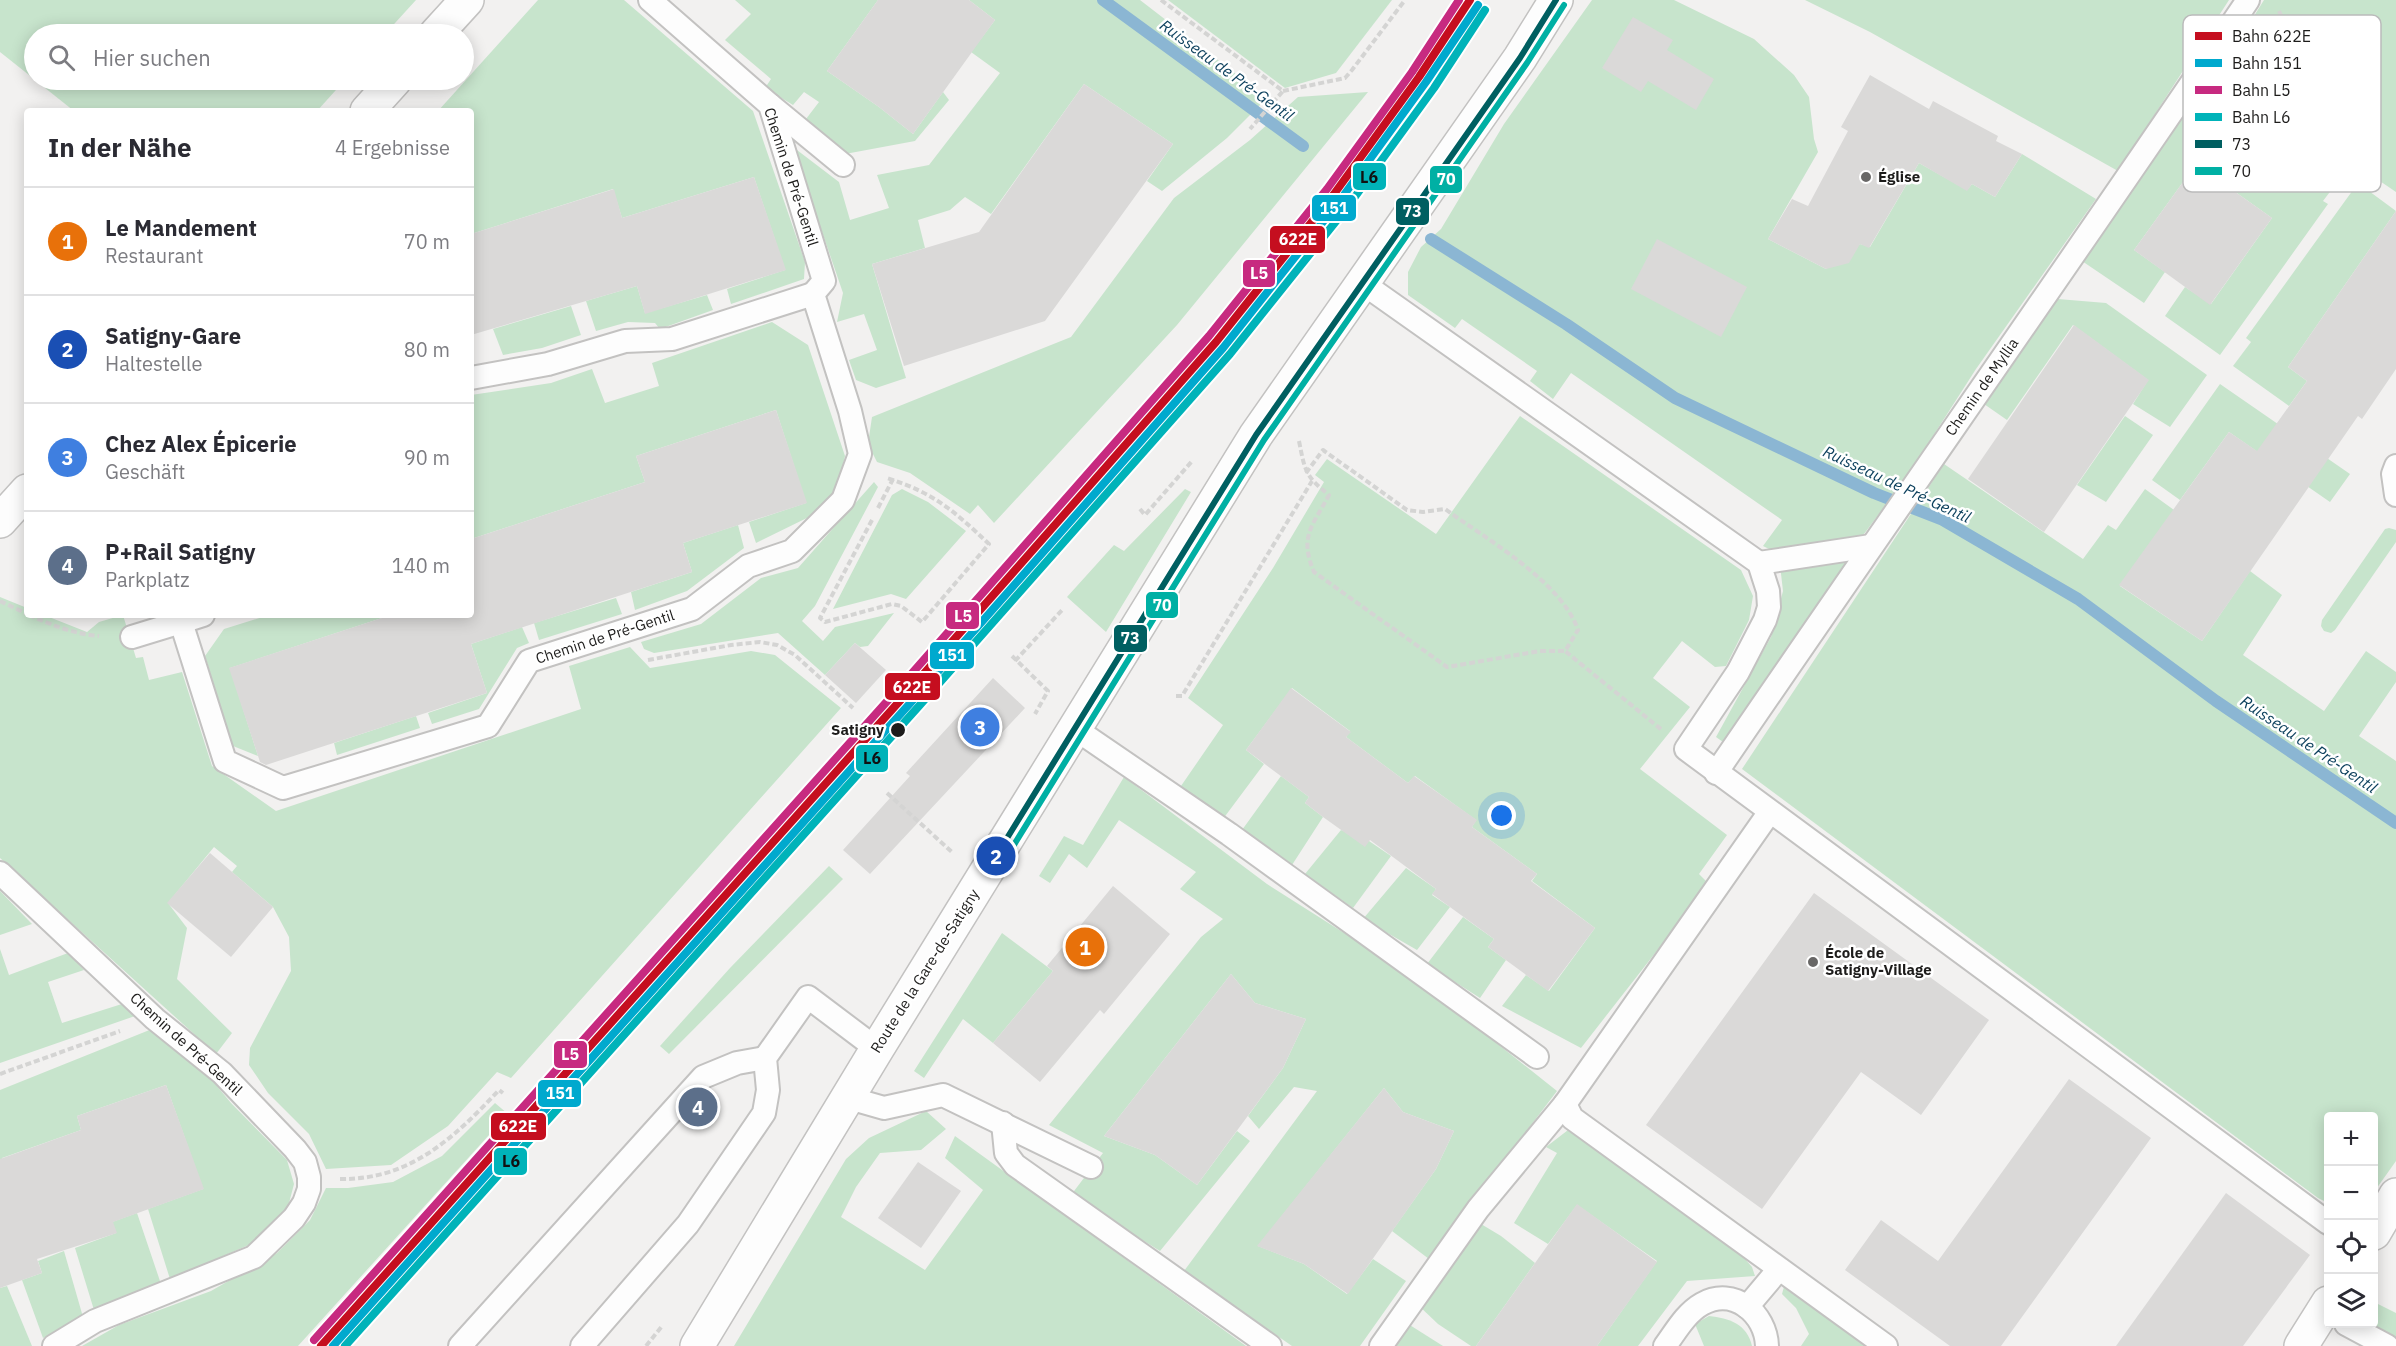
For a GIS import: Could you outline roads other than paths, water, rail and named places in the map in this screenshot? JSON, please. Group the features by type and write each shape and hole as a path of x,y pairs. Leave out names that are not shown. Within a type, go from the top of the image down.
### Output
{"street":[{"path":"445,24 467,0"},
{"name":"Route de la Gare-de-Satigny","path":"697,1346 877,1049 1256,435 1513,67 1556,0"},
{"path":"370,108 386,90"},
{"path":"0,521 24,494"},
{"path":"2378,1225 2396,1196"},
{"path":"2301,1346 2324,1321"}],"lane":[{"name":"Chemin de Pré-Gentil","path":"181,622 225,761 283,788 488,726 529,661 692,609 748,566 792,551 843,500 860,454 850,411 813,294 824,280 770,105 650,0"},
{"name":"Chemin de Myllia","path":"2238,15 2248,0"},
{"name":"Chemin de Myllia","path":"1716,773 1870,546 2183,96"},
{"path":"770,105 843,165"},
{"path":"1361,282 1759,563 1768,591 1765,620 1738,672 1686,749 1769,813 2324,1220"},
{"path":"474,377 548,364 625,341 672,339 813,294"},
{"path":"2396,466 2393,474 2396,495"},
{"path":"1759,563 1870,546"},
{"path":"132,637 194,618"},
{"path":"1074,728 1203,815 1537,1056"},
{"path":"1381,1346 1478,1209 1565,1104 1769,813"},
{"name":"Chemin de Pré-Gentil","path":"0,873 155,1019 222,1073 296,1149 305,1162 309,1177 309,1189 304,1203 294,1218 254,1257 95,1321 54,1346"},
{"path":"582,1346 688,1224 764,1113 768,1090 765,1058 808,997 877,1049"},
{"path":"460,1346 703,1077 737,1064 765,1058"},
{"path":"849,1098 884,1108 943,1095 1091,1167"},
{"path":"1565,1104 1572,1118 1886,1346"},
{"path":"1003,1123 1006,1154 1015,1165 1270,1346"},
{"path":"1747,1306 1779,1269"},
{"path":"1665,1346 1689,1313 1713,1299 1725,1298 1739,1301 1747,1306 1761,1321 1767,1333 1767,1346"},
{"path":"2356,1328 2387,1346"}],"waterway":[{"name":"Ruisseau de Pré-Gentil","path":"1103,0 1303,146"},
{"name":"Ruisseau de Pré-Gentil","path":"1431,239 1566,324 1675,398 1874,493 1943,520 2078,599 2216,701 2396,823"}],"rail line":[{"name":"L5","path":"314,1340 899,688 1209,336 1327,189 1412,72 1459,0"},
{"name":"622E","path":"321,1346 906,694 1216,342 1334,194 1419,77 1470,0"},
{"name":"151","path":"333,1346 913,700 1223,348 1341,199 1426,82 1478,5"},
{"name":"L6","path":"345,1346 919,706 1230,354 1349,205 1434,88 1485,10"}],"place":[{"name":"Église","path":"1866,177"},
{"name":"Chez Alex Épicerie","path":"980,727"},
{"name":"Satigny","path":"898,730"},
{"name":"Satigny-Gare","path":"996,856"},
{"name":"Le Mandement","path":"1085,947"},
{"name":"École de Satigny-Village","path":"1813,962"},
{"name":"P+Rail Satigny","path":"698,1107"}]}
